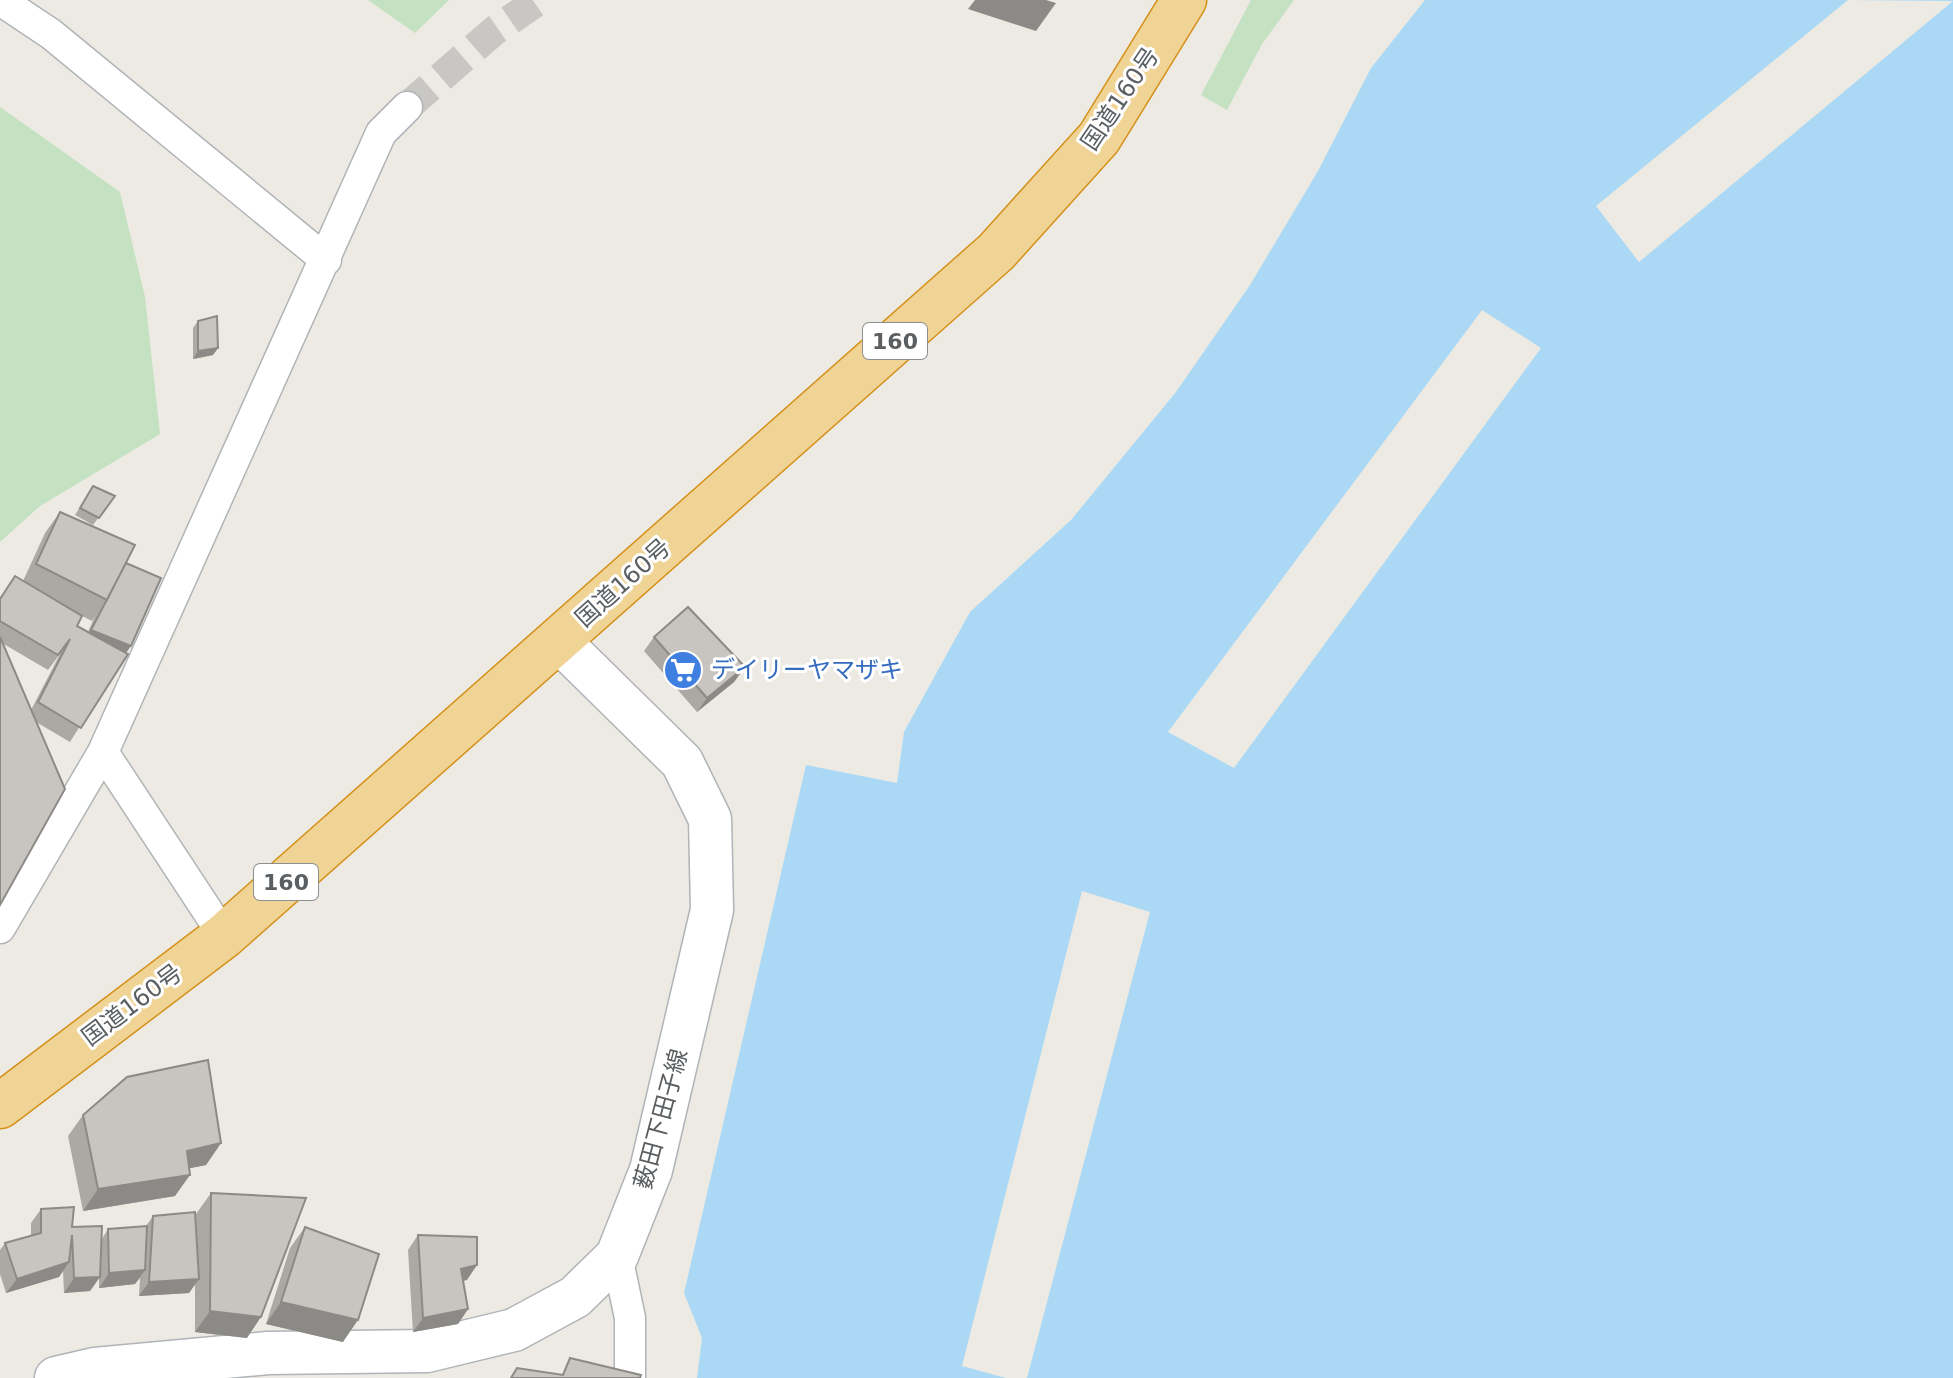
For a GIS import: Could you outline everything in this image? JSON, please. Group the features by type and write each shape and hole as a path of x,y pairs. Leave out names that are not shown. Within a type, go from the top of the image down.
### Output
{"highway":[{"name":"国道160号","path":"0,1106 224,936 996,252 1099,138 1184,0"}],"main road":[{"name":"薮田下田子線","path":"56,1378 95,1369 268,1353 423,1365 514,1330 575,1297 617,1256 651,1170 712,910 710,819 682,762 559,641"}],"street":[{"path":"0,0 51,34 326,260"},
{"path":"0,928 103,752 381,133 407,107"},
{"path":"103,752 224,936"},
{"path":"617,1256 630,1318 630,1378"}],"green space":[{"path":"368,0 449,0 415,33"},
{"path":"1251,0 1294,0 1262,44 1227,110 1201,95"},
{"path":"0,107 120,192 145,297 160,434 40,506 0,542"}],"water":[{"path":"1425,0 1953,0 1953,1378 697,1378 702,1338 684,1293 806,765 897,783 904,732 970,612 1071,520 1176,392 1250,285 1318,171 1371,68"}],"pier":[{"path":"1848,0 1953,1 1639,262 1596,206"},
{"path":"1482,310 1541,348 1234,768 1168,732"},
{"path":"1082,891 1150,912 1027,1378 1006,1378 962,1366"}],"building":[{"path":"217,316 218,348 198,351 198,321"},
{"path":"93,486 115,496 99,518 80,508"},
{"path":"60,512 135,545 107,600 36,564"},
{"path":"126,563 161,578 131,646 91,630"},
{"path":"15,576 82,616 77,626 128,654 81,728 38,702 70,639 58,655 0,621 0,599"},
{"path":"688,607 745,667 707,698 654,637"},
{"path":"0,637 65,789 0,905"},
{"path":"208,1060 221,1143 187,1151 190,1175 98,1189 83,1115 127,1077"},
{"path":"211,1193 306,1198 261,1317 210,1311"},
{"path":"74,1207 72,1227 102,1226 100,1277 74,1278 72,1235 69,1262 17,1279 5,1243 41,1233 41,1209"},
{"path":"195,1212 199,1279 149,1282 153,1216"},
{"path":"147,1226 145,1270 109,1273 108,1229"},
{"path":"305,1227 379,1254 358,1320 281,1302"},
{"path":"418,1235 477,1237 477,1265 461,1269 468,1309 423,1318"},
{"path":"570,1358 641,1375 640,1378 511,1378 517,1368 563,1375"}],"tunnel":[{"path":"407,107 494,31 539,0"}],"place":[{"name":"デイリーヤマザキ","path":"683,670"}]}
